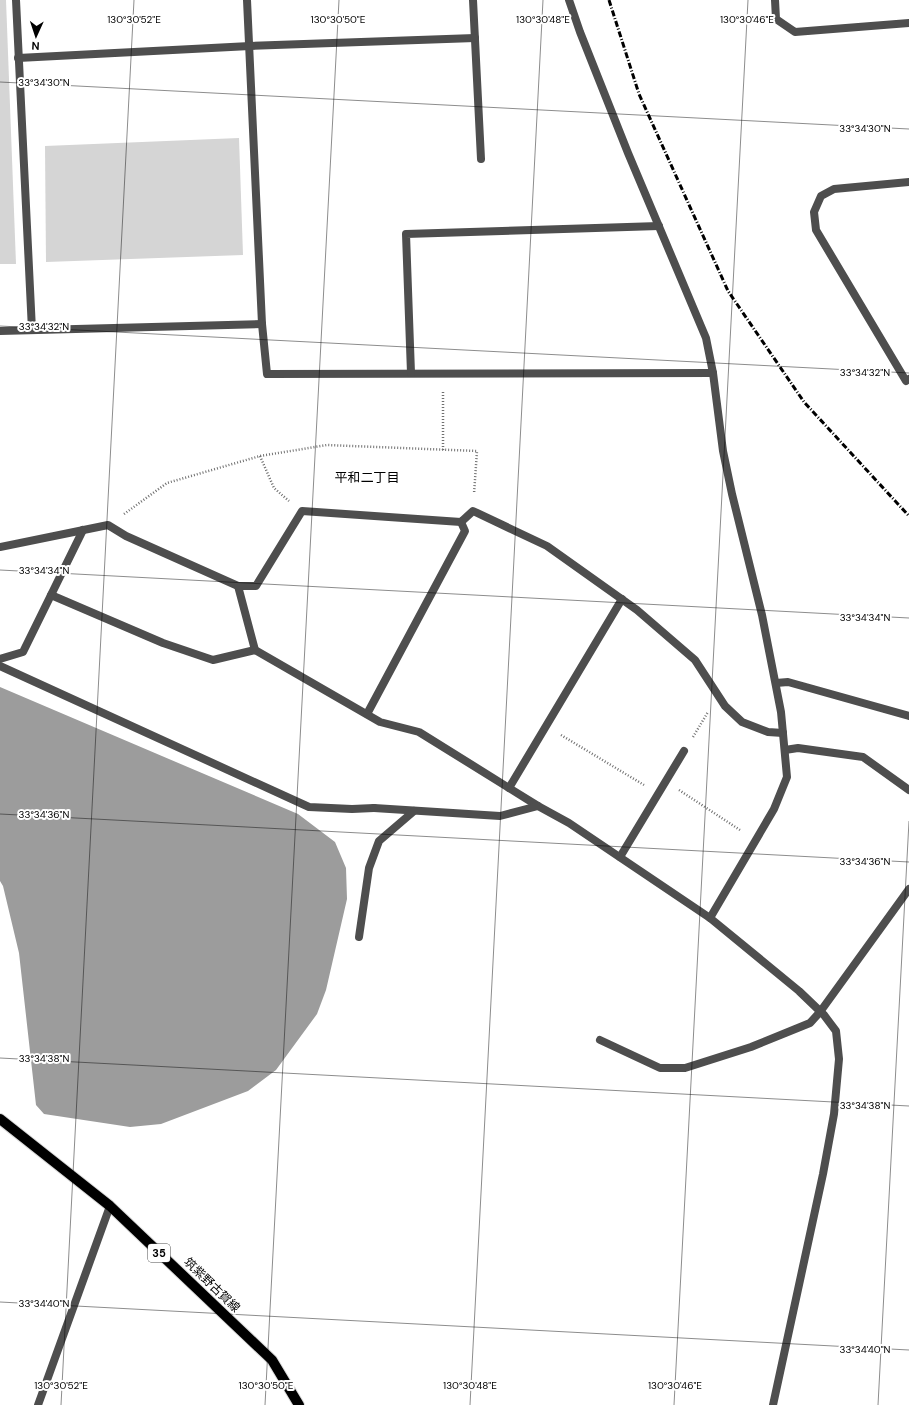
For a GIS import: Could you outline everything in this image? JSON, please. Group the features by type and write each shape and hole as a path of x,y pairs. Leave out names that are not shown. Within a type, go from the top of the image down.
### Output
{"main road":[{"name":"筑紫野古賀線","path":"0,1119 110,1206 272,1360 299,1405"}],"street":[{"path":"16,0 32,330"},
{"path":"248,0 262,324 267,374 713,373"},
{"path":"473,0 481,159"},
{"path":"569,0 580,32 706,338 713,373 723,451 762,615 781,712 787,777 774,809 710,918"},
{"path":"775,0 776,20 795,32 909,23"},
{"path":"18,58 250,46 475,38"},
{"path":"909,182 834,189 821,196 814,212 816,230 906,380 909,379"},
{"path":"411,373 406,234 659,226"},
{"path":"0,331 262,324"},
{"path":"0,547 108,525 126,536 238,586 256,586 302,511 461,522 473,511 548,546 637,610 695,660 725,706 742,722 768,732 783,733"},
{"path":"366,714 466,532 461,522"},
{"path":"0,659 22,652 83,530"},
{"path":"238,586 256,650"},
{"path":"51,595 163,643 213,660 256,650 380,722 419,732 538,806 569,823 710,918 787,980 820,1012 836,1031 839,1059 834,1114 822,1182 773,1405"},
{"path":"509,788 622,599"},
{"path":"0,666 309,807 352,810 374,808 500,816 538,806"},
{"path":"776,683 788,682 909,716"},
{"path":"785,750 798,748 864,757 909,790"},
{"path":"620,857 684,751"},
{"path":"359,937 369,868 379,841 414,811"},
{"path":"600,1040 660,1068 685,1068 751,1047 810,1023 820,1012 909,889"},
{"path":"38,1405 110,1206"}],"path":[{"path":"442,450 444,373"},
{"path":"108,525 167,483 260,456 327,445 477,451 473,511"},
{"path":"260,456 274,488 302,511"},
{"path":"684,751 718,696"},
{"path":"546,726 658,793"},
{"path":"666,781 756,841"}],"shaded area":[{"path":"0,0 6,0 16,264 0,264"},
{"path":"239,138 243,255 46,262 45,146"},
{"path":"0,687 298,814 335,842 346,868 347,899 326,990 317,1014 276,1070 248,1091 161,1124 130,1127 44,1114 36,1105 19,953 3,886 0,881"}],"railway":[{"path":"609,0 639,94 728,291 804,402 909,516"}],"district":[{"name":"平和二丁目","path":"367,477"}]}
